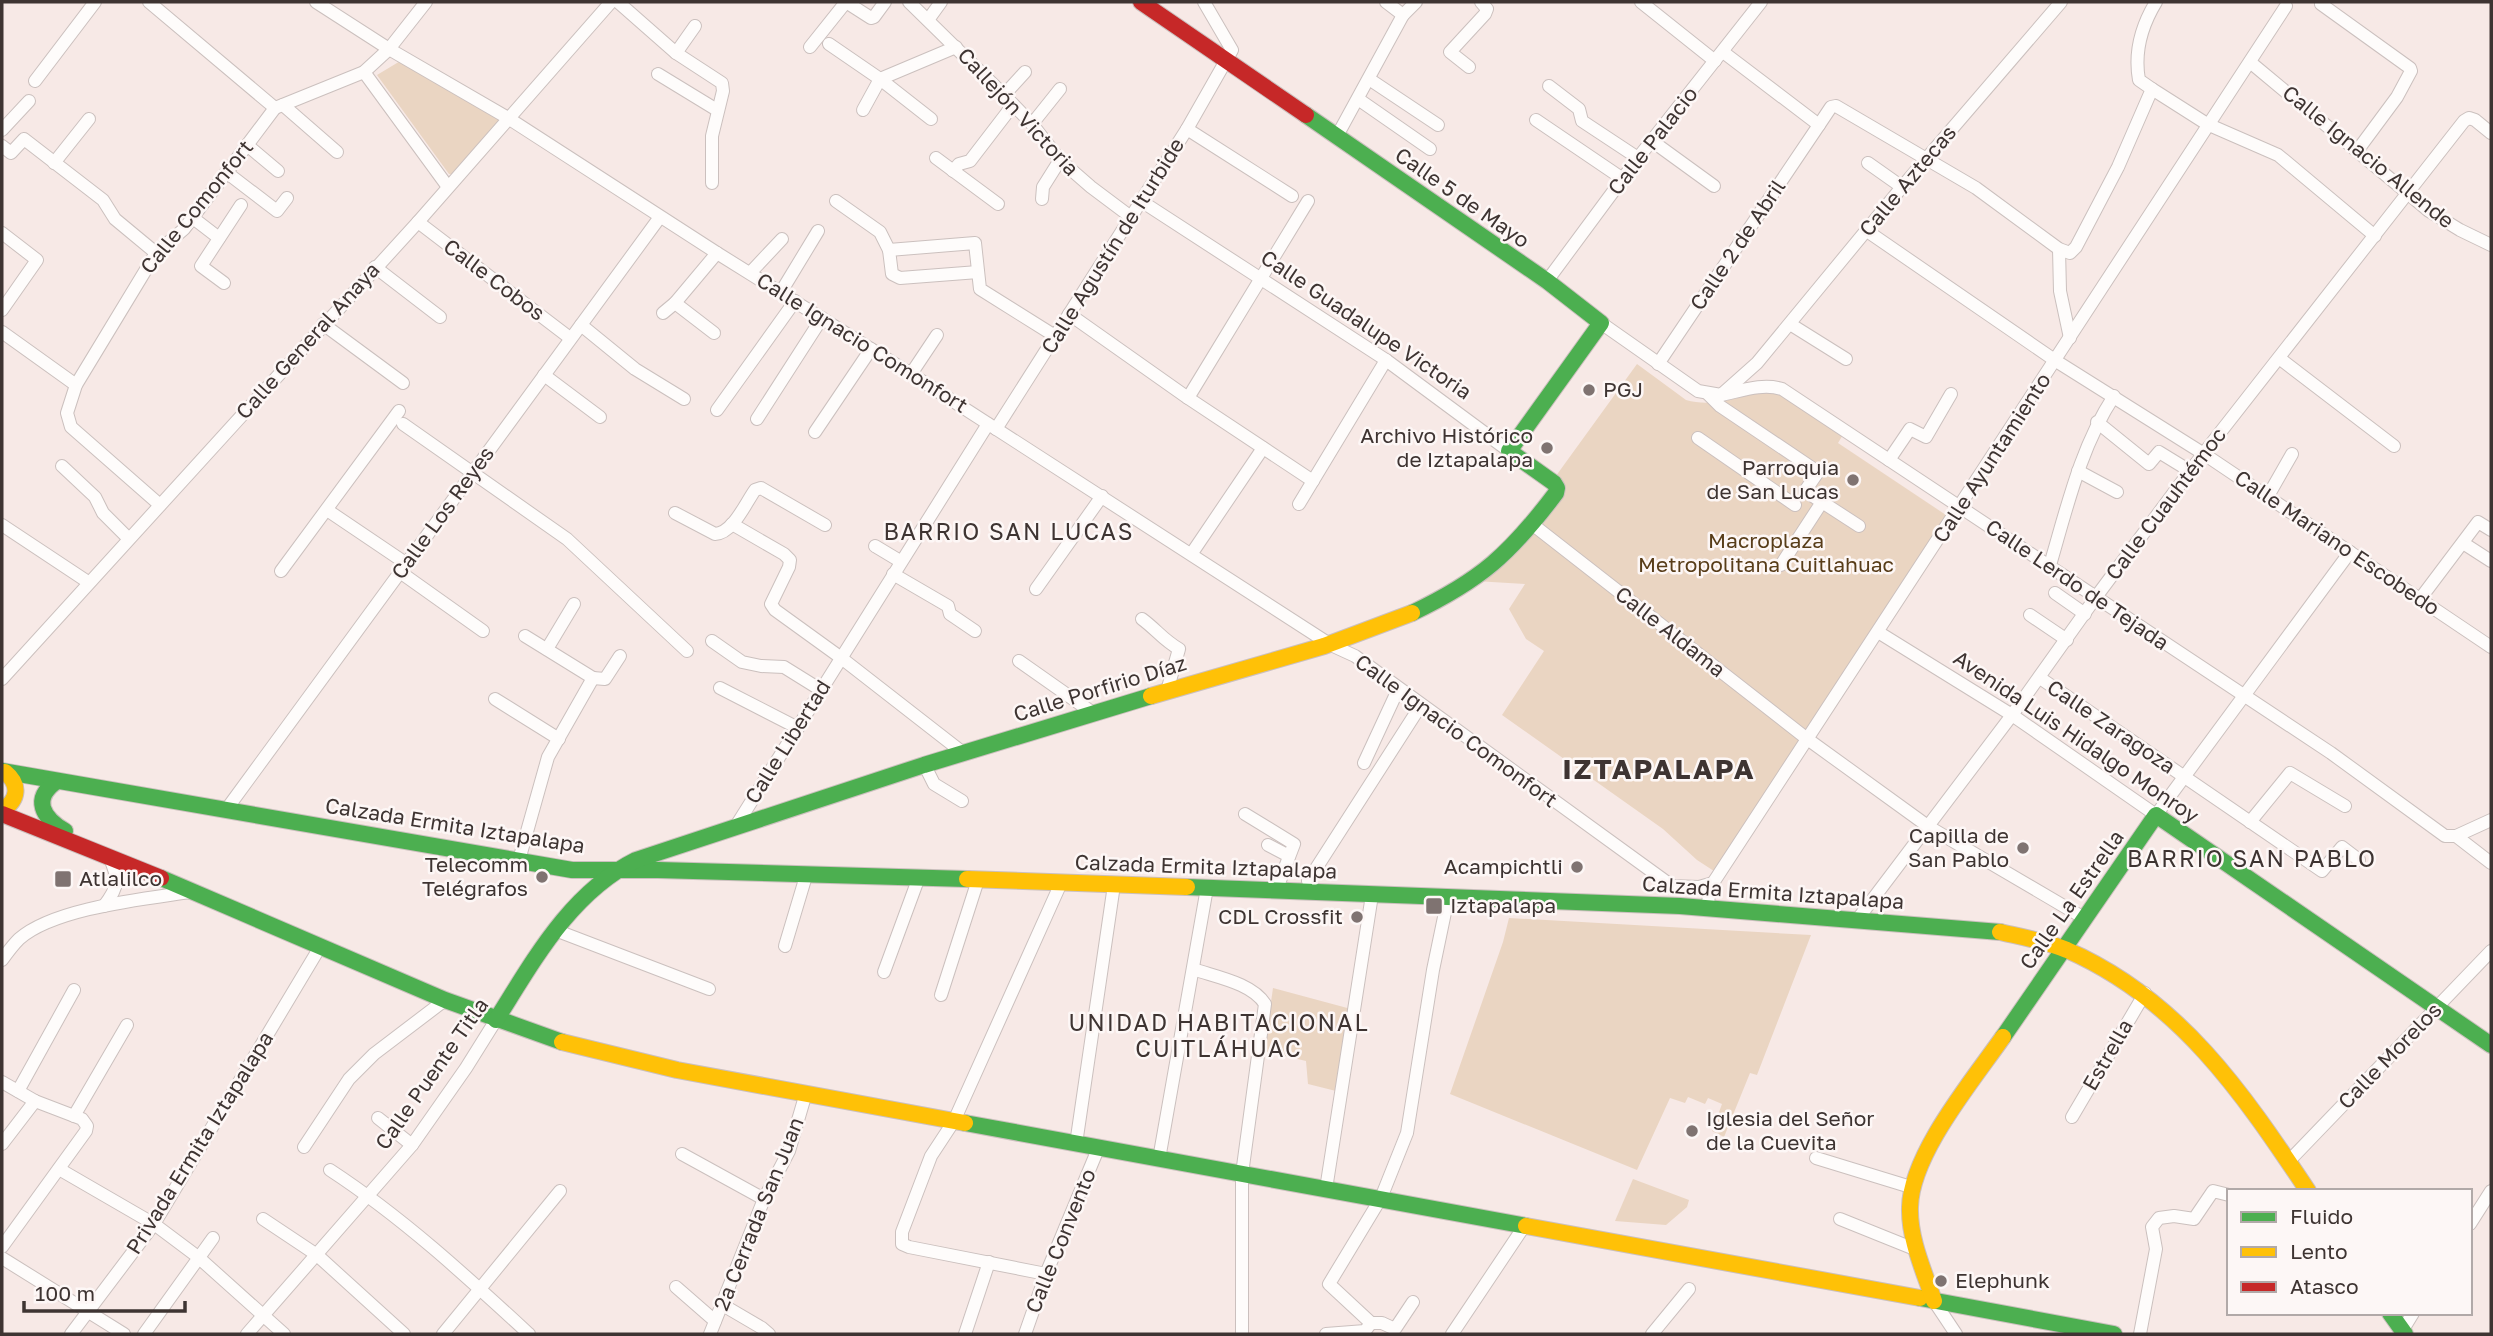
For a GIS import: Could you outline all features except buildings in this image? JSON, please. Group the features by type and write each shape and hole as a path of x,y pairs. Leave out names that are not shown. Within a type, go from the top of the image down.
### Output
{"main road":[{"name":"Calle 5 de Mayo","path":"1141,2 1547,281 1601,323"},
{"path":"1578,305 1585,323 1587,343"},
{"path":"1509,451 1601,323"},
{"name":"Calle Guadalupe Victoria","path":"1509,451 1554,484 1556,493"},
{"name":"Calle Porfirio Díaz","path":"620,869 645,857 962,752 1167,691 1338,649 1471,582 1515,546 1556,493"},
{"path":"3,772 15,782 17,791 12,804 2,812 445,1000 495,1020 578,1047 677,1070 1098,1149 1381,1198 2115,1334"},
{"name":"Calzada Ermita Iztapalapa","path":"3,772 572,870 919,877 1680,906 1713,911 1988,929 2063,949 2144,993 2172,1016 2214,1058 2307,1189"},
{"path":"57,781 48,787 43,796 44,813 51,822 82,844"},
{"name":"Calle La Estrella","path":"1934,1301 1917,1250 1910,1205 1924,1158 1939,1130 2155,815"},
{"name":"Avenida Luis Hidalgo Monroy","path":"2155,815 2491,1045"},
{"name":"Calle Puente Titla","path":"495,1020 578,900 620,869"},
{"path":"2391,1315 2404,1333"}],"street":[{"path":"35,81 95,2"},
{"path":"149,2 337,152"},
{"name":"Calle Ignacio Comonfort","path":"316,2 389,49 508,118 1192,553 1338,649 1355,656 1419,708 1667,893 1680,906"},
{"path":"279,106 364,72 389,49 426,2"},
{"name":"Calle General Anaya","path":"2,679 418,222 611,2"},
{"path":"618,2 676,54 722,83 723,90 712,136 712,183"},
{"path":"810,47 846,2 871,18 885,2"},
{"name":"Callejón Victoria","path":"909,2 1032,124 1060,160 1131,217"},
{"path":"928,20 941,2"},
{"path":"1204,2 1232,50 1226,61"},
{"path":"1386,2 1403,15"},
{"path":"1337,136 1403,15 1416,2"},
{"path":"1469,67 1450,52 1485,14 1487,9 1481,2"},
{"path":"1641,2 1819,125 1833,105 1976,188 2059,249 2070,253 2076,247 2118,167 2152,89"},
{"name":"Calle Palacio","path":"1547,281 1638,158 1761,2"},
{"name":"Calle Aztecas","path":"1715,394 1757,363 1902,187 2061,2"},
{"path":"2156,2 2139,43 2138,79 2207,124 2278,155 2375,236"},
{"path":"2322,2 2321,4 2410,68 2411,72 2398,97 2357,151"},
{"name":"Calle Ayuntamiento","path":"1713,883 2286,6"},
{"path":"676,54 695,26"},
{"path":"829,44 931,119"},
{"path":"863,110 880,79 956,47"},
{"name":"Calle Agustín de Iturbide","path":"992,426 1055,336 1187,129 1226,61"},
{"name":"Calle Ignacio Allende","path":"2250,62 2408,194 2460,230 2491,245"},
{"path":"364,72 448,187"},
{"path":"953,171 959,164 970,161 1025,72"},
{"path":"658,74 717,110"},
{"path":"1369,79 1438,125"},
{"path":"1549,86 1579,109 1582,121 1638,158"},
{"path":"1032,124 1060,89"},
{"path":"1357,99 1430,149"},
{"path":"2,130 29,101"},
{"name":"Calle Comonfort","path":"160,505 71,426 67,413 76,385 156,253 184,229 279,106"},
{"name":"Calle Cuauhtémoc","path":"1857,920 2012,716 2190,471 2464,121 2469,118 2475,120 2491,133"},
{"path":"54,163 89,119"},
{"path":"1536,120 1623,179"},
{"name":"Calle 2 de Abril","path":"1658,364 1819,125"},
{"path":"1187,129 1292,195"},
{"path":"2,146 11,153 24,139 103,200 115,219 156,253"},
{"path":"1652,141 1714,186"},
{"path":"247,145 278,171"},
{"path":"936,158 998,204"},
{"path":"1042,199 1043,187 1060,160"},
{"path":"1868,163 1902,187"},
{"path":"226,172 277,211 287,198"},
{"path":"836,201 880,232 889,250 892,274 900,278 978,272"},
{"name":"Calle Guadalupe Victoria","path":"1141,201 1386,360 1509,451"},
{"path":"1188,398 1308,201"},
{"path":"224,283 201,266 241,205"},
{"name":"Calle Los Reyes","path":"226,810 660,217"},
{"path":"192,218 219,238"},
{"name":"Calle Cobos","path":"418,222 570,338"},
{"path":"781,292 818,231"},
{"name":"Calle Mariano Escobedo","path":"1867,231 2056,361 2268,496 2491,647"},
{"path":"2,233 37,260 2,310"},
{"path":"750,273 782,239"},
{"path":"889,250 975,243 979,289 1055,336"},
{"path":"2059,249 2060,291 2070,338"},
{"path":"663,313 675,303 717,253"},
{"path":"375,267 440,317"},
{"path":"717,410 795,301"},
{"path":"675,303 714,333"},
{"path":"1069,314 1188,398 1313,481"},
{"path":"757,419 822,318"},
{"name":"Calle 5 de Mayo","path":"1601,323 1699,391 1715,394 1720,406 1818,472 1805,491"},
{"path":"323,324 403,383"},
{"path":"1790,324 1846,359"},
{"path":"581,325 635,369 684,399"},
{"path":"2,332 76,385"},
{"path":"911,374 937,335"},
{"path":"815,432 871,349"},
{"path":"2279,358 2394,446"},
{"path":"1299,504 1386,360"},
{"path":"544,375 600,417"},
{"name":"Calle Lerdo de Tejada","path":"1715,394 1771,386 1782,389 2331,753 2445,836 2456,836 2491,863"},
{"path":"1889,460 1910,429 1926,438 1951,394"},
{"path":"2050,565 2078,471 2097,422 2114,396"},
{"path":"281,571 401,418 567,539 687,651"},
{"path":"2097,422 2149,464 2159,452 2190,471"},
{"name":"Calle Libertad","path":"736,827 900,561 992,426"},
{"path":"1698,438 1795,506 1805,491 1859,526"},
{"path":"1192,553 1263,448"},
{"path":"2268,496 2292,454"},
{"path":"62,466 95,497 103,513 128,538"},
{"path":"2078,471 2117,492"},
{"path":"675,513 715,534 722,534 755,490 761,488 825,525"},
{"path":"1036,589 1102,496"},
{"path":"1782,565 1822,502"},
{"path":"327,510 483,632"},
{"path":"2420,599 2478,522 2491,530"},
{"path":"732,524 790,560 771,604 775,610 840,657"},
{"name":"Calle Aldama","path":"1532,524 1808,739 1928,827 2084,918"},
{"path":"2,525 88,582"},
{"path":"2463,543 2491,561"},
{"path":"875,545 900,561"},
{"name":"Calle La Estrella","path":"2155,815 2350,552"},
{"path":"893,574 948,606 950,614 975,631"},
{"path":"2055,593 2085,614"},
{"path":"547,649 574,604"},
{"path":"2030,615 2067,640"},
{"path":"1142,619 1157,629 1161,638 1179,649 1167,691"},
{"name":"Avenida Luis Hidalgo Monroy","path":"1878,632 2012,716 2155,815"},
{"path":"525,636 593,678 605,679 620,656"},
{"path":"712,640 742,662 784,667 821,690"},
{"name":"Calle Ignacio Comonfort","path":"1338,649 1396,694 1672,886 1699,887 1713,883"},
{"name":"Calle Libertad","path":"840,657 962,752"},
{"path":"1019,661 1093,713"},
{"path":"519,860 548,757 593,678"},
{"name":"Calle Zaragoza","path":"2040,678 2322,871 2342,847 2359,860"},
{"path":"720,688 798,728"},
{"path":"1364,763 1396,694"},
{"path":"495,699 559,738"},
{"path":"1308,881 1419,708"},
{"path":"924,764 934,784 962,801"},
{"path":"2250,822 2290,774 2345,806"},
{"path":"1245,814 1294,844 1276,891"},
{"path":"2456,836 2491,820"},
{"path":"1268,845 1289,856"},
{"path":"104,906 112,895 117,880 109,856"},
{"path":"785,946 806,876"},
{"path":"884,972 919,877"},
{"path":"941,995 978,880"},
{"path":"1046,1274 902,1244 902,1232 931,1156 954,1121 1061,883"},
{"path":"1713,883 1708,905 1713,911"},
{"path":"1076,1144 1114,885"},
{"path":"1159,1159 1207,888"},
{"path":"2,960 20,939 39,926 104,906 192,892"},
{"path":"1326,1189 1372,895"},
{"path":"1413,1302 1395,1329 1382,1322 1371,1322 1329,1284 1381,1198 1407,1133 1433,970 1448,898"},
{"path":"555,930 709,989"},
{"name":"Privada Ermita Iztapalapa","path":"71,1334 154,1224 320,947"},
{"name":"Calle Morelos","path":"2289,1161 2491,951"},
{"path":"1193,969 1241,986 1261,998 1265,1004 1242,1174 1242,1334"},
{"path":"18,1091 74,990"},
{"name":"Estrella","path":"2072,1117 2144,993"},
{"path":"303,1147 349,1079 374,1054 445,1000"},
{"name":"Calle Puente Titla","path":"247,1334 412,1145 466,1068 495,1020"},
{"path":"74,1116 127,1025"},
{"path":"2,1082 35,1101 82,1119 87,1126 2,1247"},
{"name":"2ª Cerrada San Juan","path":"710,1334 764,1199 789,1151 806,1093"},
{"path":"2,1144 35,1101"},
{"path":"378,1118 412,1145"},
{"name":"Calle Convento","path":"1025,1334 1046,1274 1098,1149"},
{"path":"682,1154 764,1199"},
{"path":"1816,1158 1914,1188"},
{"path":"59,1169 154,1224 198,1257 284,1334"},
{"path":"330,1171 368,1196 480,1289 529,1334"},
{"path":"443,1334 560,1191"},
{"path":"2140,1334 2156,1249 2152,1227 2160,1218 2174,1216 2194,1219 2213,1191 2227,1194"},
{"path":"2472,1221 2491,1191"},
{"path":"263,1219 317,1255 404,1334"},
{"path":"1840,1219 1917,1250"},
{"path":"1452,1334 1525,1225"},
{"path":"144,1334 213,1238"},
{"path":"2,1258 124,1334"},
{"path":"965,1334 989,1262"},
{"path":"676,1287 715,1321"},
{"path":"1657,1333 1689,1289"},
{"path":"1934,1301 1956,1334"},
{"path":"721,1304 769,1334"},
{"path":"2404,1333 2412,1315"},
{"path":"1326,1334 1365,1331 1371,1322"}],"green space":[{"path":"402,60 503,122 457,174 449,174 377,75"},
{"name":"Macroplaza Metropolitana Cuitlahuac","path":"1637,364 1686,400 1707,403 1770,389 1844,433 1838,443 1949,517 1717,873 1697,860 1663,829 1502,715 1544,651 1526,639 1509,609 1525,584 1475,581 1534,525 1553,480"},
{"path":"1509,918 1811,935 1757,1075 1750,1073 1724,1137 1712,1131 1722,1104 1708,1098 1705,1104 1688,1097 1685,1103 1670,1098 1637,1170 1450,1094"},
{"path":"1273,988 1351,1009 1340,1092 1308,1084 1306,1061 1264,1051"},
{"path":"1633,1179 1689,1200 1687,1207 1666,1225 1615,1221"}],"traffic: fast":[{"path":"1306,115 1547,281 1601,323 1509,451 1554,483 1556,493 1524,533 1493,564 1457,589 1412,613"},
{"path":"496,1020 540,952 573,909 592,890 636,860 924,765 1151,696"},
{"path":"2,771 572,870 967,879"},
{"path":"57,781 44,795 43,808 51,820 65,831"},
{"path":"2003,1037 2156,815 2491,1045"},
{"path":"161,878 445,1000 562,1042"},
{"path":"1187,887 1680,906 2000,932"},
{"path":"965,1123 1526,1226"},
{"path":"1920,1298 2114,1334"},
{"path":"2391,1315 2405,1334"}],"traffic: slow":[{"path":"1151,696 1324,646 1412,613"},
{"path":"2,810 12,802 16,792 13,782 5,772"},
{"path":"967,879 1187,887"},
{"path":"2000,932 2067,950 2107,970 2143,994 2205,1052 2232,1084 2307,1189"},
{"path":"1934,1301 1912,1231 1910,1207 1913,1186 1932,1141 2003,1037"},
{"path":"562,1042 677,1070 965,1123"},
{"path":"1526,1226 1920,1298"}],"traffic: jam":[{"path":"1141,2 1306,115"},
{"path":"2,814 161,878"}],"place":[{"name":"PGJ","path":"1589,390"},
{"name":"Archivo Histórico de Iztapalapa","path":"1547,448"},
{"name":"Parroquia de San Lucas","path":"1853,480"},
{"name":"Capilla de San Pablo","path":"2023,848"},
{"name":"Acampichtli","path":"1577,867"},
{"name":"Telecomm Telégrafos","path":"542,877"},
{"name":"Atlalilco","path":"63,879"},
{"name":"Iztapalapa","path":"1434,906"},
{"name":"CDL Crossfit","path":"1357,917"},
{"name":"Iglesia del Señor de la Cuevita","path":"1692,1131"},
{"name":"Elephunk","path":"1941,1281"}],"district":[{"name":"BARRIO SAN LUCAS","path":"1009,532"},
{"name":"IZTAPALAPA","path":"1659,769"},
{"name":"BARRIO SAN PABLO","path":"2252,859"},
{"name":"UNIDAD HABITACIONAL CUITLÁHUAC","path":"1219,1036"}]}
